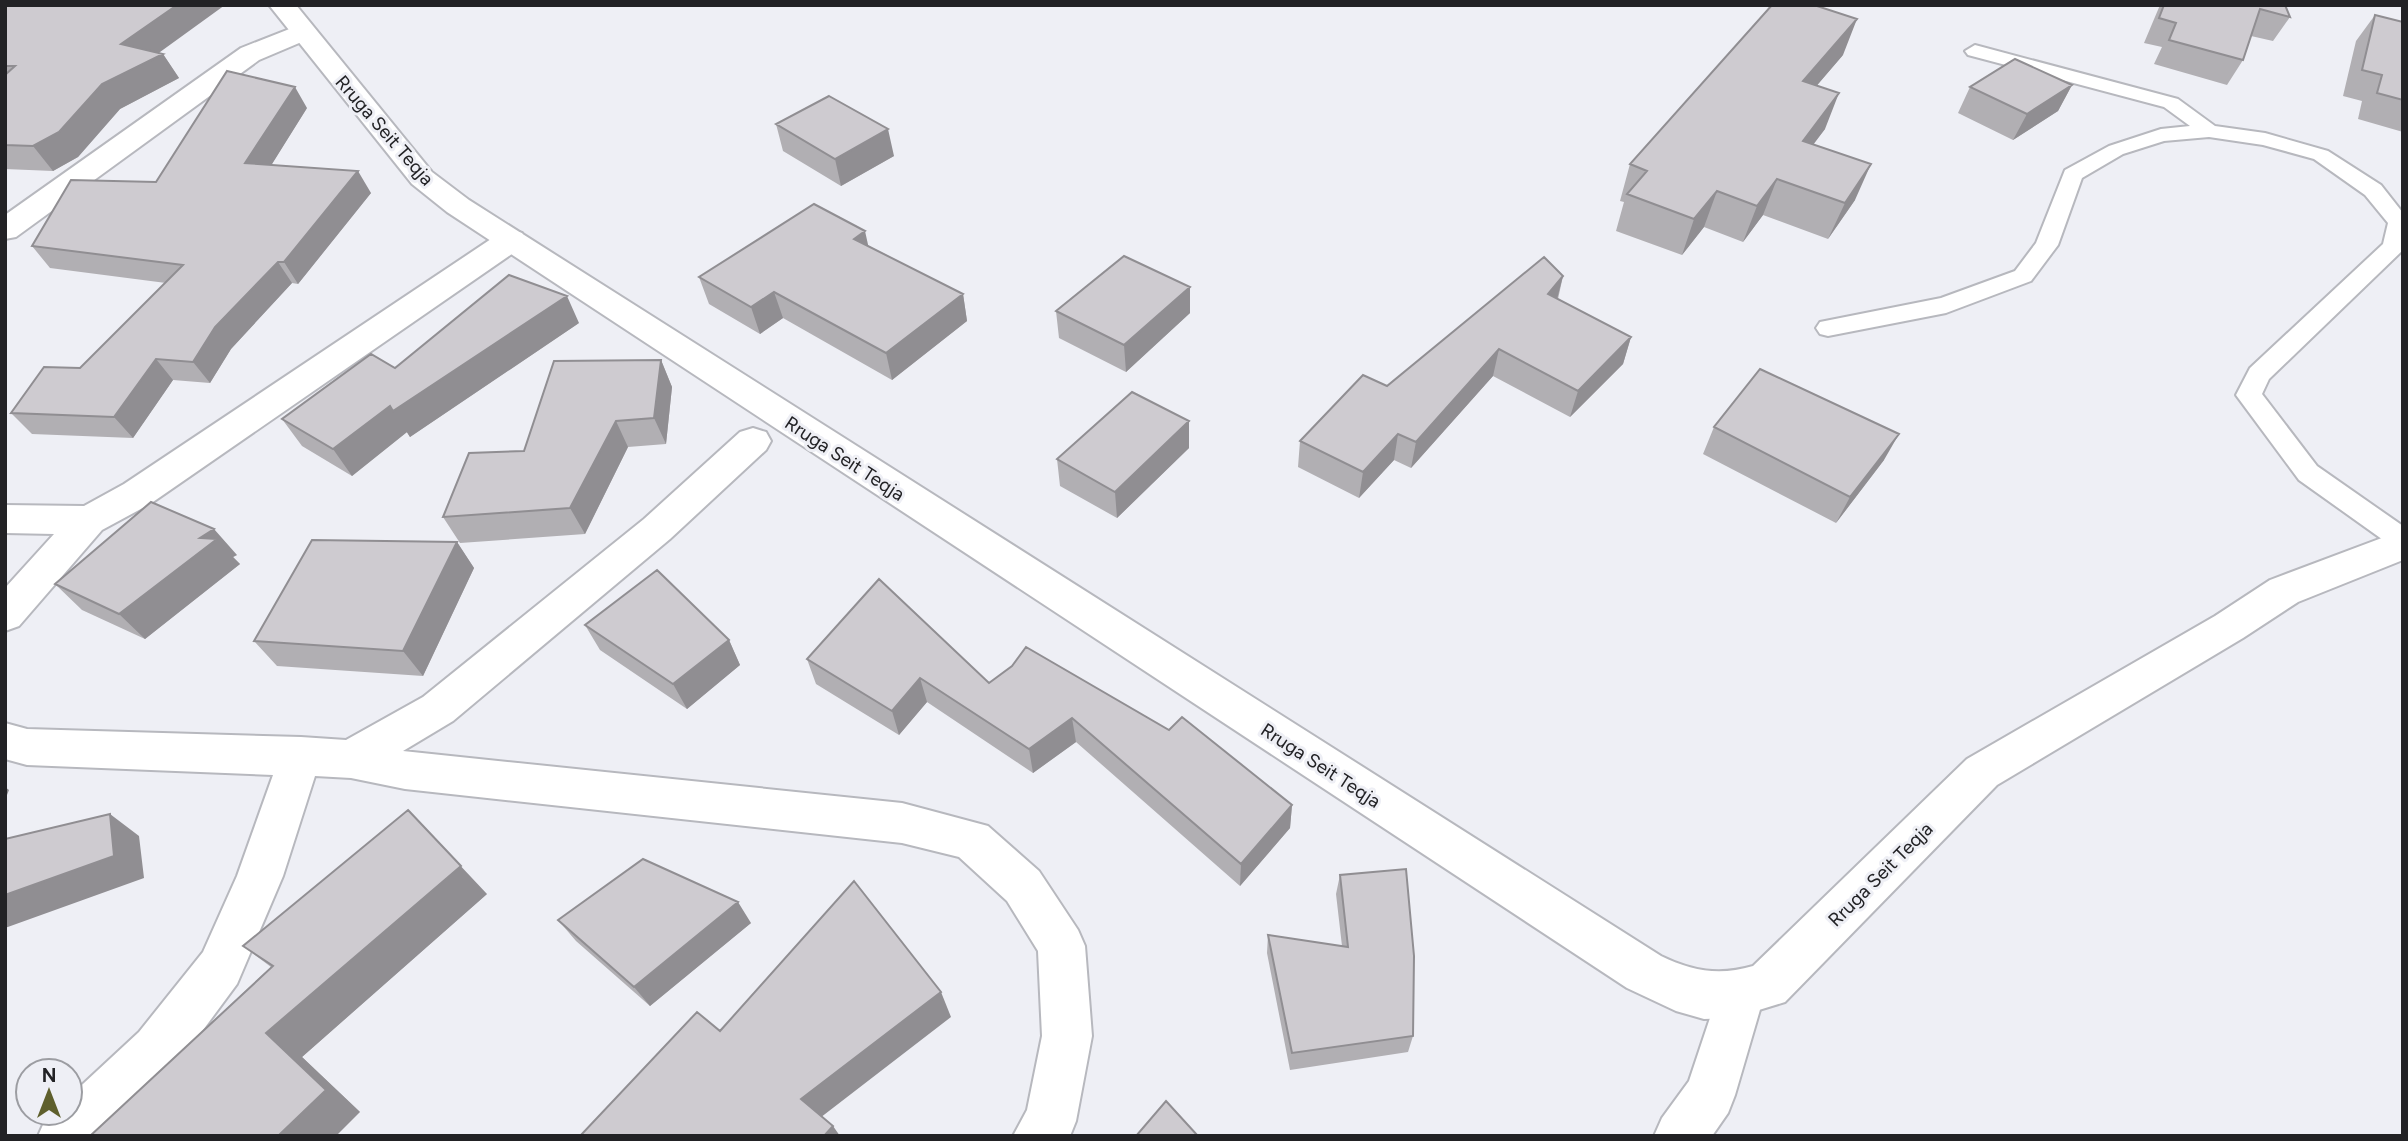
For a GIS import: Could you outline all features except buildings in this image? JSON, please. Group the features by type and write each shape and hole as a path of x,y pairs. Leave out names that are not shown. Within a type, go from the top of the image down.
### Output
{"street":[{"path":"5,230 250,54 292,19"},
{"name":"Rruga Seit Teqja","path":"292,19 422,178 511,240 1644,972 1675,989 1708,997 1740,996 1768,985 1982,772 2229,627 2284,591 2403,542"},
{"path":"5,615 89,520 136,494 511,240"},
{"path":"351,759 438,709 657,529 753,441"},
{"path":"5,519 89,520"},
{"path":"5,741 27,747 301,755 351,759 405,770 902,822 972,841 1023,886 1060,946 1067,1036 1050,1121 1039,1136"},
{"path":"64,1136 158,1050 220,968 260,876 301,755"},
{"path":"1680,1136 1710,1095 1740,996"}],"lane":[{"path":"1975,51 2171,103 2209,131"},
{"path":"1828,328 1945,305 2023,276 2047,245 2073,175 2116,150 2161,135 2209,131 2265,139 2321,155 2373,190 2399,223 2394,246 2259,374 2249,396 2308,473 2403,542"}]}
